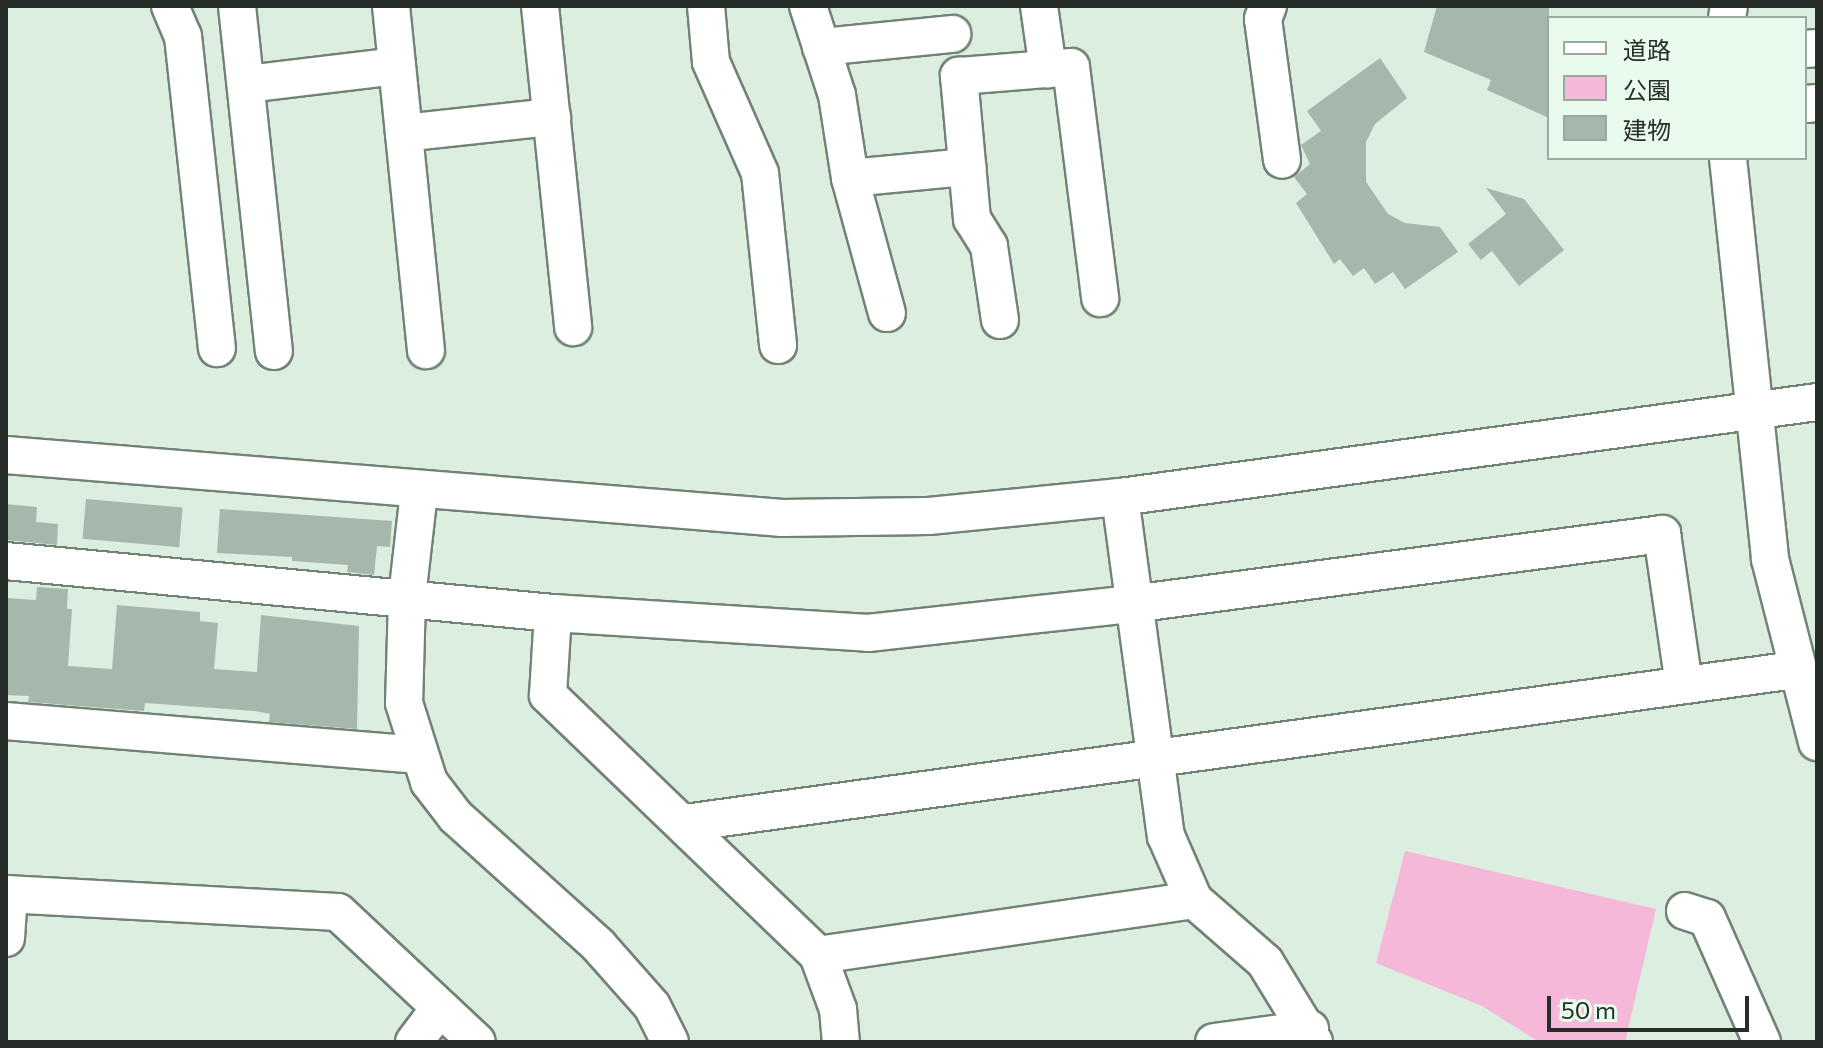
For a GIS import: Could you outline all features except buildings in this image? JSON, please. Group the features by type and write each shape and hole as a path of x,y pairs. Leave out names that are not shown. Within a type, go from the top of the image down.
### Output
{"street":[{"path":"170,6 183,36 217,348"},
{"path":"237,6 274,351"},
{"path":"391,6 426,350"},
{"path":"540,6 573,327"},
{"path":"706,6 711,62 760,173 778,345"},
{"path":"808,6 837,95 850,178 887,313"},
{"path":"1039,6 1048,69"},
{"path":"1268,6 1263,19 1282,160"},
{"path":"821,47 950,20 959,76 972,219 989,246 1000,320"},
{"path":"247,84 397,66"},
{"path":"959,76 1071,67 1100,298"},
{"path":"404,133 552,117"},
{"path":"1728,160 1770,559 1795,670 1817,742"},
{"path":"850,178 967,167"},
{"path":"6,455 419,492 782,518 929,516 1120,497 1817,402"},
{"path":"419,492 407,598 404,703 417,755 429,782 456,817 598,945 652,1006 670,1042"},
{"path":"1120,497 1152,757 1166,836 1194,900 1265,962 1312,1035 1214,1042"},
{"path":"6,561 553,613 868,633 1132,604 1662,534 1684,684"},
{"path":"553,613 548,695 685,823 818,955 838,1009 841,1042"},
{"path":"685,823 1795,670"},
{"path":"6,721 417,755"},
{"path":"6,938 8,894 338,912 477,1042"},
{"path":"818,955 1194,900"},
{"path":"1685,911 1707,918 1762,1042"},
{"path":"414,1042 439,1009"}],"green space":[{"path":"1405,851 1656,909 1625,1042 1539,1042 1482,1006 1376,963"}]}
